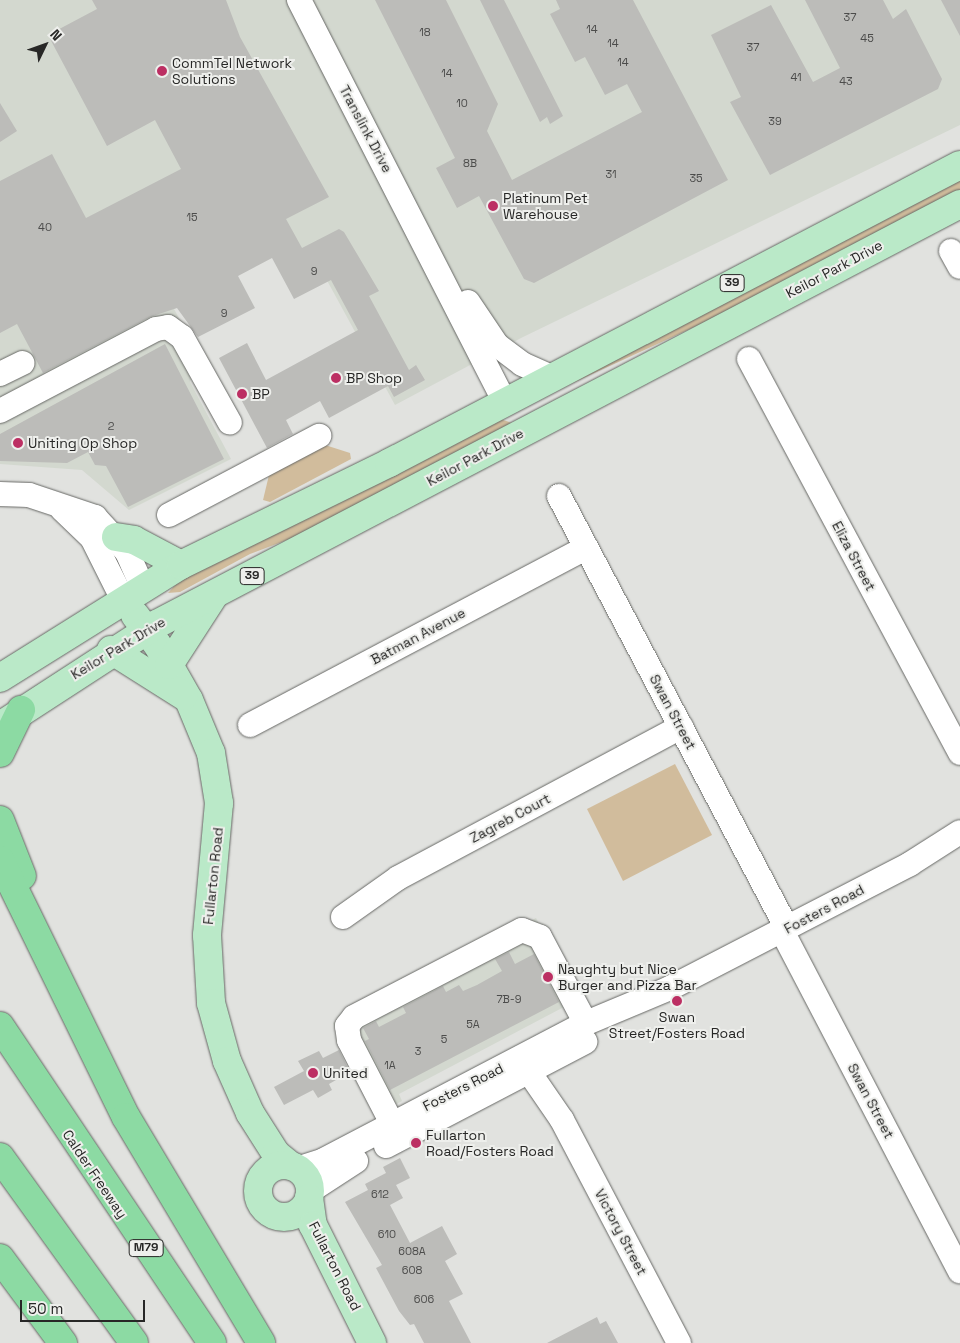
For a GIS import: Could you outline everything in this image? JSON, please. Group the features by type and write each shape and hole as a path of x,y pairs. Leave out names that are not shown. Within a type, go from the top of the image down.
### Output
{"highway":[{"path":"0,753 21,710"},
{"path":"0,820 56,976"},
{"path":"0,860 56,976 154,1168 261,1343"},
{"name":"Calder Freeway","path":"0,1026 212,1343"},
{"path":"0,1158 134,1343"},
{"path":"0,1177 118,1343"},
{"path":"0,1258 63,1343"}],"main road":[{"name":"39","path":"0,678 181,565 551,377 960,165"},
{"name":"Keilor Park Drive","path":"0,726 111,650 157,641 213,597 521,433 960,204"},
{"path":"504,401 521,433"},
{"path":"116,537 134,540 181,565"},
{"name":"Fullarton Road","path":"133,594 188,700 211,753 219,804 207,928 211,1003 227,1061 250,1113 276,1154 302,1181 313,1225 370,1338"},
{"path":"157,641 213,597"},
{"path":"111,650 188,700"},
{"name":"Fullarton Road","path":"250,1113 259,1182"},
{"path":"276,1166 302,1181 299,1212 274,1214 262,1204 259,1182 276,1166"},
{"name":"Fullarton Road","path":"274,1214 308,1247 326,1283 370,1338"}],"street":[{"name":"Translink Drive","path":"299,0 433,257 448,297 504,401"},
{"name":"Translink Drive","path":"433,257 497,345 522,364 551,377"},
{"path":"0,411 156,329 168,327 182,337 230,423"},
{"name":"Eliza Street","path":"749,359 960,753"},
{"path":"0,374 23,363"},
{"path":"168,515 319,436"},
{"path":"0,494 48,500 85,511 116,537 133,594"},
{"name":"Swan Street","path":"559,496 681,728 960,1272"},
{"path":"48,500 92,538 133,594"},
{"name":"Batman Avenue","path":"250,725 586,548"},
{"name":"Zagreb Court","path":"344,917 398,878 681,728"},
{"name":"Fosters Road","path":"532,1064 586,1024 630,1008 784,930 910,864 960,832"},
{"name":"Fosters Road","path":"910,864 960,846"},
{"path":"396,1131 349,1040 350,1022 517,932 533,932 540,938 586,1024"},
{"name":"Fosters Road","path":"302,1181 324,1160 396,1131 532,1064 589,1040 630,1008"},
{"name":"Victory Street","path":"532,1064 679,1343"}],"shaded area":[{"path":"0,0 960,0 960,125 521,338 395,405 324,275 271,254 174,309 200,356 190,382 231,459 129,510 82,470 0,464"},
{"path":"960,175 960,194 757,298 536,400"},
{"path":"494,417 512,423 308,532 250,554 180,592 168,593 178,582"},
{"path":"325,445 350,453 351,459 270,502 263,500 269,475"},
{"path":"675,764 712,835 623,881 587,809"},
{"path":"536,918 579,999 399,1094 402,1101 380,1113 333,1023"}],"building":[{"path":"92,0 226,0 240,37 329,197 286,219 302,248 339,229 344,232 379,291 369,296 409,370 416,365 425,380 394,397 388,386 329,418 320,401 286,420 293,434 267,448 219,358 247,343 266,380 358,330 331,280 294,299 272,258 238,276 255,308 198,337 177,308 150,317 43,373 17,324 0,333 0,181 52,154 86,218 181,169 155,120 107,146 48,35 97,9"},
{"path":"375,0 446,0 498,104 487,131 512,180 642,112 627,84 605,95 585,57 575,62 550,14 560,9 556,0 633,0 728,180 534,283 524,279 479,196 457,208 436,168 455,158"},
{"path":"480,0 504,0 563,116 550,124 547,117 540,122"},
{"path":"805,0 883,0 893,19 906,9 942,79 938,89 770,175 730,102 741,97 711,35 771,5 813,82 840,68"},
{"path":"941,0 960,0 960,36"},
{"path":"0,103 17,131 0,142"},
{"path":"165,344 224,459 128,507 106,466 95,465 88,452 67,463 0,461 0,434"},
{"path":"509,952 515,964 534,954 559,1002 390,1090 365,1041 369,1039 363,1028 376,1021 379,1027 406,1013 403,1007 443,986 446,992 459,985 463,991 477,985 502,971 495,959"},
{"path":"339,1050 350,1072 329,1084 332,1090 318,1098 313,1090 284,1105 274,1087 304,1071 298,1061 319,1051 323,1058"},
{"path":"400,1158 410,1178 396,1185 403,1198 390,1205 410,1243 442,1226 457,1254 445,1261 463,1294 449,1301 471,1343 424,1343 414,1324 410,1325 399,1311 376,1268 382,1265 345,1202 368,1190 365,1184 386,1173 383,1167"},
{"path":"597,1317 600,1324 606,1321 618,1343 547,1343"}],"place":[{"name":"CommTel Network Solutions","path":"162,71"},
{"name":"Platinum Pet Warehouse","path":"493,206"},
{"name":"BP Shop","path":"336,378"},
{"name":"BP","path":"242,394"},
{"name":"Uniting Op Shop","path":"18,443"},
{"name":"Naughty but Nice Burger and Pizza Bar","path":"548,977"},
{"name":"Swan Street/Fosters Road","path":"677,1001"},
{"name":"United","path":"313,1073"},
{"name":"Fullarton Road/Fosters Road","path":"416,1143"}]}
